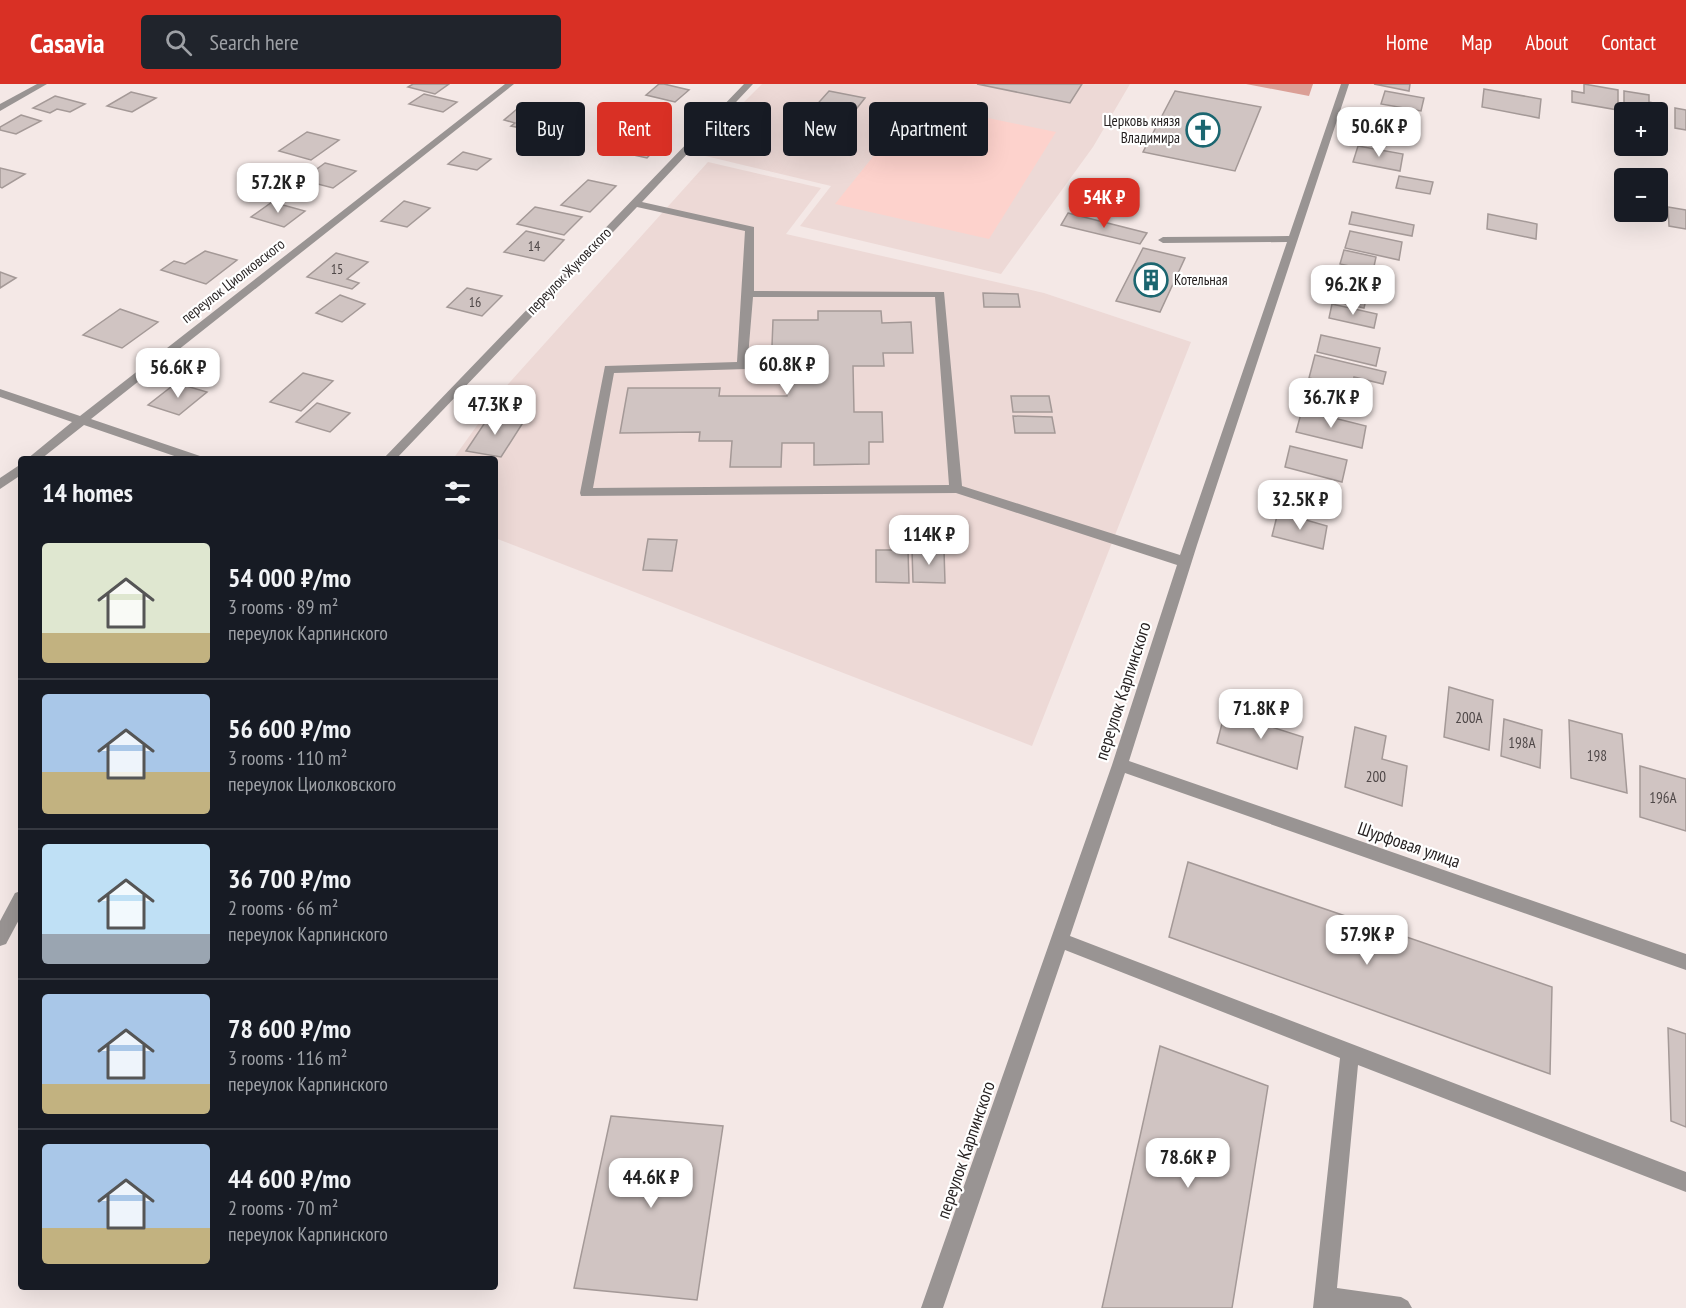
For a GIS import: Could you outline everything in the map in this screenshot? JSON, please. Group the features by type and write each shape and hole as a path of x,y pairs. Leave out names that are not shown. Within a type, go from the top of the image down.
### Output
{"street":[{"path":"0,108 43,84"},
{"name":"переулок Циолковского","path":"37,456 510,84"},
{"name":"переулок Жуковского","path":"392,456 749,84"},
{"name":"переулок Карпинского","path":"932,1308 1120,765 1185,562 1345,84"},
{"path":"634,202 750,230 743,366 609,369 586,493 956,489 1185,562"},
{"path":"1163,240 1293,239"},
{"path":"748,294 940,294 956,489"},
{"path":"0,393 187,456"},
{"path":"0,485 18,470"},
{"name":"Шурфовая улица","path":"1120,765 1686,962"},
{"path":"0,938 18,905"},
{"path":"1059,940 1686,1182"},
{"path":"1350,1052 1325,1303 1401,1308"}],"shaded area":[{"path":"762,84 1130,84 1093,147 1001,274 800,226 831,186 706,156 771,156 771,102 744,102"},
{"path":"1246,84 1313,84 1309,96"},
{"path":"988,118 1056,132 989,239 835,204 873,156 988,156"},
{"path":"708,162 821,188 786,234 1044,293 1191,342 1032,746 498,539 498,456 455,456 501,392"}],"building":[{"path":"413,84 449,84 435,94 408,87"},
{"path":"659,84 689,90 675,102 646,95"},
{"path":"977,84 1082,84 1070,103"},
{"path":"1374,84 1410,84 1409,91"},
{"path":"1584,84 1618,90 1618,102 1614,102 1614,109 1572,102 1572,91 1584,93"},
{"path":"1484,89 1541,99 1539,118 1482,107"},
{"path":"829,91 865,98 857,108 857,102 819,102"},
{"name":"Церковь князя Владимира","path":"1175,91 1261,107 1235,171 1143,152"},
{"path":"1385,91 1424,98 1421,111 1381,104"},
{"path":"1624,91 1649,95 1649,102 1624,102"},
{"path":"131,92 156,98 132,112 107,106"},
{"path":"424,94 457,102 443,112 409,104"},
{"path":"55,96 85,104 70,112 57,109 50,113 33,108"},
{"path":"1675,108 1686,110 1686,130 1675,128"},
{"path":"516,110 516,127 511,126 515,123 504,120"},
{"path":"21,115 41,121 16,134 0,130 0,127"},
{"path":"307,132 339,140 311,160 279,151"},
{"path":"1358,146 1403,154 1400,171 1353,162"},
{"path":"463,152 491,159 477,170 448,164"},
{"path":"325,163 356,171 333,188 302,180"},
{"path":"0,168 25,174 2,188 0,187"},
{"path":"1399,176 1433,182 1430,194 1396,188"},
{"path":"588,180 616,186 590,212 561,205"},
{"path":"404,201 430,208 407,227 381,221"},
{"path":"272,202 305,211 284,227 251,217"},
{"path":"535,207 582,217 564,235 517,224"},
{"path":"1668,207 1686,210 1686,229 1669,226"},
{"path":"1352,212 1414,225 1412,236 1349,224"},
{"path":"1068,213 1147,233 1140,244 1061,225"},
{"path":"1488,214 1537,224 1536,239 1487,229"},
{"path":"526,231 564,240 544,261 504,252"},
{"path":"1350,231 1402,242 1399,260 1345,248"},
{"name":"Котельная","path":"1143,248 1185,258 1160,312 1116,301"},
{"path":"1344,250 1376,257 1373,271 1340,264"},
{"path":"205,251 237,260 206,284 161,270 174,261 185,264"},
{"path":"336,253 368,262 347,279 359,283 352,289 307,277"},
{"path":"0,272 16,278 0,288"},
{"path":"1334,279 1369,287 1364,308 1329,300"},
{"path":"467,288 502,296 482,316 447,307"},
{"path":"983,293 1018,294 1020,307 984,307"},
{"path":"340,295 365,304 342,322 316,313"},
{"path":"1332,304 1377,314 1374,328 1329,318"},
{"path":"120,309 158,322 122,348 83,335"},
{"path":"818,311 881,311 882,323 911,322 913,353 883,353 884,366 853,366 854,412 882,412 883,442 869,442 869,464 814,465 814,443 782,443 781,467 730,467 732,441 699,441 700,432 620,433 628,388 720,388 719,396 787,396 789,346 772,346 773,320 818,320"},
{"path":"1321,335 1380,348 1376,366 1317,352"},
{"path":"1315,355 1386,372 1383,384 1354,377 1351,388 1309,378"},
{"path":"303,373 333,381 301,411 270,402"},
{"path":"176,383 207,392 179,415 148,405"},
{"path":"1307,383 1353,395 1348,413 1302,401"},
{"path":"1011,396 1049,396 1052,412 1013,412"},
{"path":"317,403 350,413 330,432 296,422"},
{"path":"1302,410 1366,426 1362,448 1296,432"},
{"path":"490,415 524,421 501,457 466,451"},
{"path":"1013,416 1052,417 1055,433 1015,433"},
{"path":"1290,446 1347,460 1342,482 1285,467"},
{"path":"1278,512 1327,526 1323,549 1272,536"},
{"path":"648,539 677,540 672,571 643,570"},
{"path":"876,550 908,550 909,583 876,582"},
{"path":"912,550 944,550 945,583 913,582"},
{"path":"1449,687 1493,700 1489,750 1444,737"},
{"path":"1225,712 1303,737 1297,769 1217,743"},
{"path":"1504,719 1542,730 1540,768 1501,756"},
{"path":"1569,720 1622,734 1627,793 1571,778"},
{"path":"1355,727 1386,736 1382,759 1407,766 1402,806 1345,787"},
{"path":"1640,766 1686,779 1686,831 1640,817"},
{"path":"1188,862 1552,987 1550,1074 1169,937"},
{"path":"1668,1028 1686,1034 1686,1127 1671,1121"},
{"path":"1160,1046 1268,1086 1232,1308 1102,1308"},
{"path":"611,1116 723,1126 697,1300 574,1288"}],"place":[{"name":"Церковь князя Владимира","path":"1203,130"},
{"name":"Котельная","path":"1151,280"}]}
